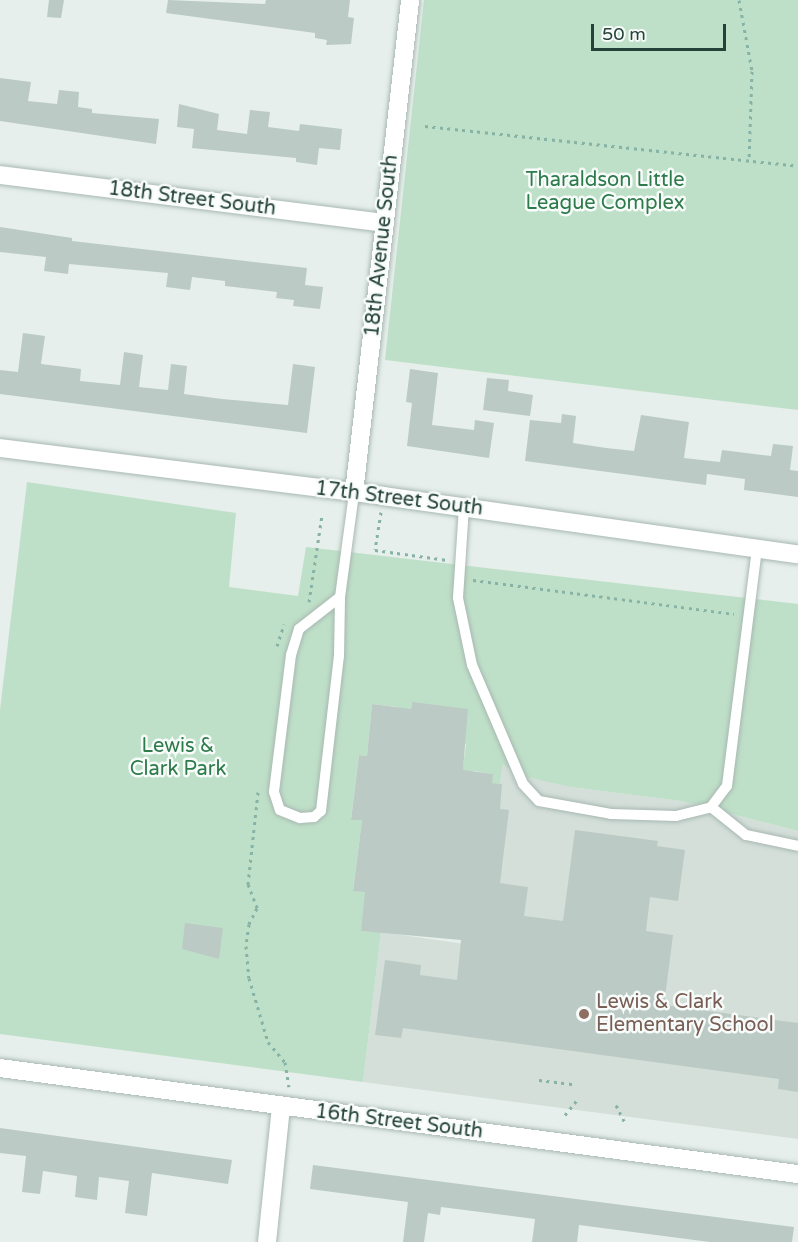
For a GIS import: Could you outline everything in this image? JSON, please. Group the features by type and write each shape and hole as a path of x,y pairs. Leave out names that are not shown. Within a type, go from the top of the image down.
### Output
{"street":[{"name":"18th Avenue South","path":"354,493 411,0"},
{"name":"18th Street South","path":"0,175 384,223"},
{"name":"17th Street South","path":"0,453 354,493 798,554"},
{"name":"16th Street South","path":"0,1068 798,1174"},
{"path":"267,1242 281,1107"}],"lane":[{"path":"340,597 299,629 291,655 273,792 280,810 288,816 314,817 321,811 339,656 340,597 354,493"},
{"path":"464,507 457,568 458,598 472,665 523,784 539,801 633,815 676,816 711,807 727,786 757,548"},
{"path":"711,807 746,835 798,846"}],"path":[{"path":"739,0 752,71 749,160"},
{"path":"425,126 798,166"},
{"path":"381,510 375,550 447,560 470,579 748,616"},
{"path":"539,1080 574,1083"},
{"path":"565,1115 579,1098"},
{"path":"616,1105 626,1123"}],"shaded area":[{"name":"Lewis & Clark Elementary School","path":"503,763 571,787 681,801 798,831 798,1139 363,1082 381,932 479,946"}],"green space":[{"name":"Tharaldson Little League Complex","path":"424,0 798,0 798,410 385,360"},
{"name":"Lewis & Clark Park","path":"27,482 236,513 229,587 298,596 306,547 798,604 798,831 681,801 571,787 518,775 503,764 500,784 492,783 492,774 474,771 462,775 466,744 412,702 410,713 397,707 372,704 367,756 359,755 351,819 362,820 353,890 369,892 361,931 381,932 363,1082 0,1034 0,710"}],"building":[{"path":"49,0 64,0 61,18 47,17"},
{"path":"168,0 265,4 266,0 350,0 348,17 354,18 351,44 326,45 327,40 315,38 315,33 166,13"},
{"path":"0,78 31,82 28,101 57,104 59,90 79,92 78,107 92,109 92,113 159,119 156,144 0,121"},
{"path":"179,104 219,114 217,130 247,134 250,110 270,112 268,127 299,131 300,124 342,129 340,150 319,148 317,165 296,162 296,158 192,148 194,129 177,127"},
{"path":"0,227 72,238 72,241 307,268 305,285 323,287 320,309 293,306 294,300 276,298 277,292 225,286 225,281 192,277 190,290 166,287 168,273 69,264 68,274 44,271 46,257 0,252"},
{"path":"23,333 45,336 41,364 81,369 80,381 120,385 124,352 143,355 139,387 168,390 171,364 187,366 184,394 222,399 288,405 293,364 315,367 307,433 0,394 0,370 18,372"},
{"path":"410,369 438,373 432,425 474,430 475,420 494,423 489,458 407,446 412,403 406,402"},
{"path":"487,378 509,380 508,391 533,395 530,416 483,410"},
{"path":"562,414 576,416 573,443 606,448 634,451 641,415 689,422 684,458 720,462 722,450 771,456 773,444 793,446 790,470 798,471 798,497 744,490 745,479 707,474 706,485 525,461 530,420 561,423"},
{"path":"412,702 468,709 463,770 493,774 492,783 502,784 500,809 509,810 500,883 528,887 524,916 563,921 575,830 658,841 657,846 685,850 678,901 650,897 646,931 673,935 664,1005 798,1023 798,1092 778,1089 779,1079 403,1028 401,1038 375,1035 385,960 421,965 420,975 457,980 461,940 361,931 365,892 353,891 362,820 351,820 359,755 367,756 372,704 411,709"},
{"path":"185,923 223,928 219,959 182,949"},
{"path":"0,1128 232,1160 228,1184 152,1173 147,1216 125,1213 129,1181 99,1177 97,1200 75,1197 77,1176 43,1171 40,1194 22,1192 26,1156 0,1153"},
{"path":"313,1165 794,1227 792,1242 710,1242 579,1225 577,1242 532,1242 535,1219 441,1207 440,1215 428,1213 424,1242 403,1242 408,1202 310,1189"}],"place":[{"name":"Lewis & Clark Elementary School","path":"584,1014"}]}
